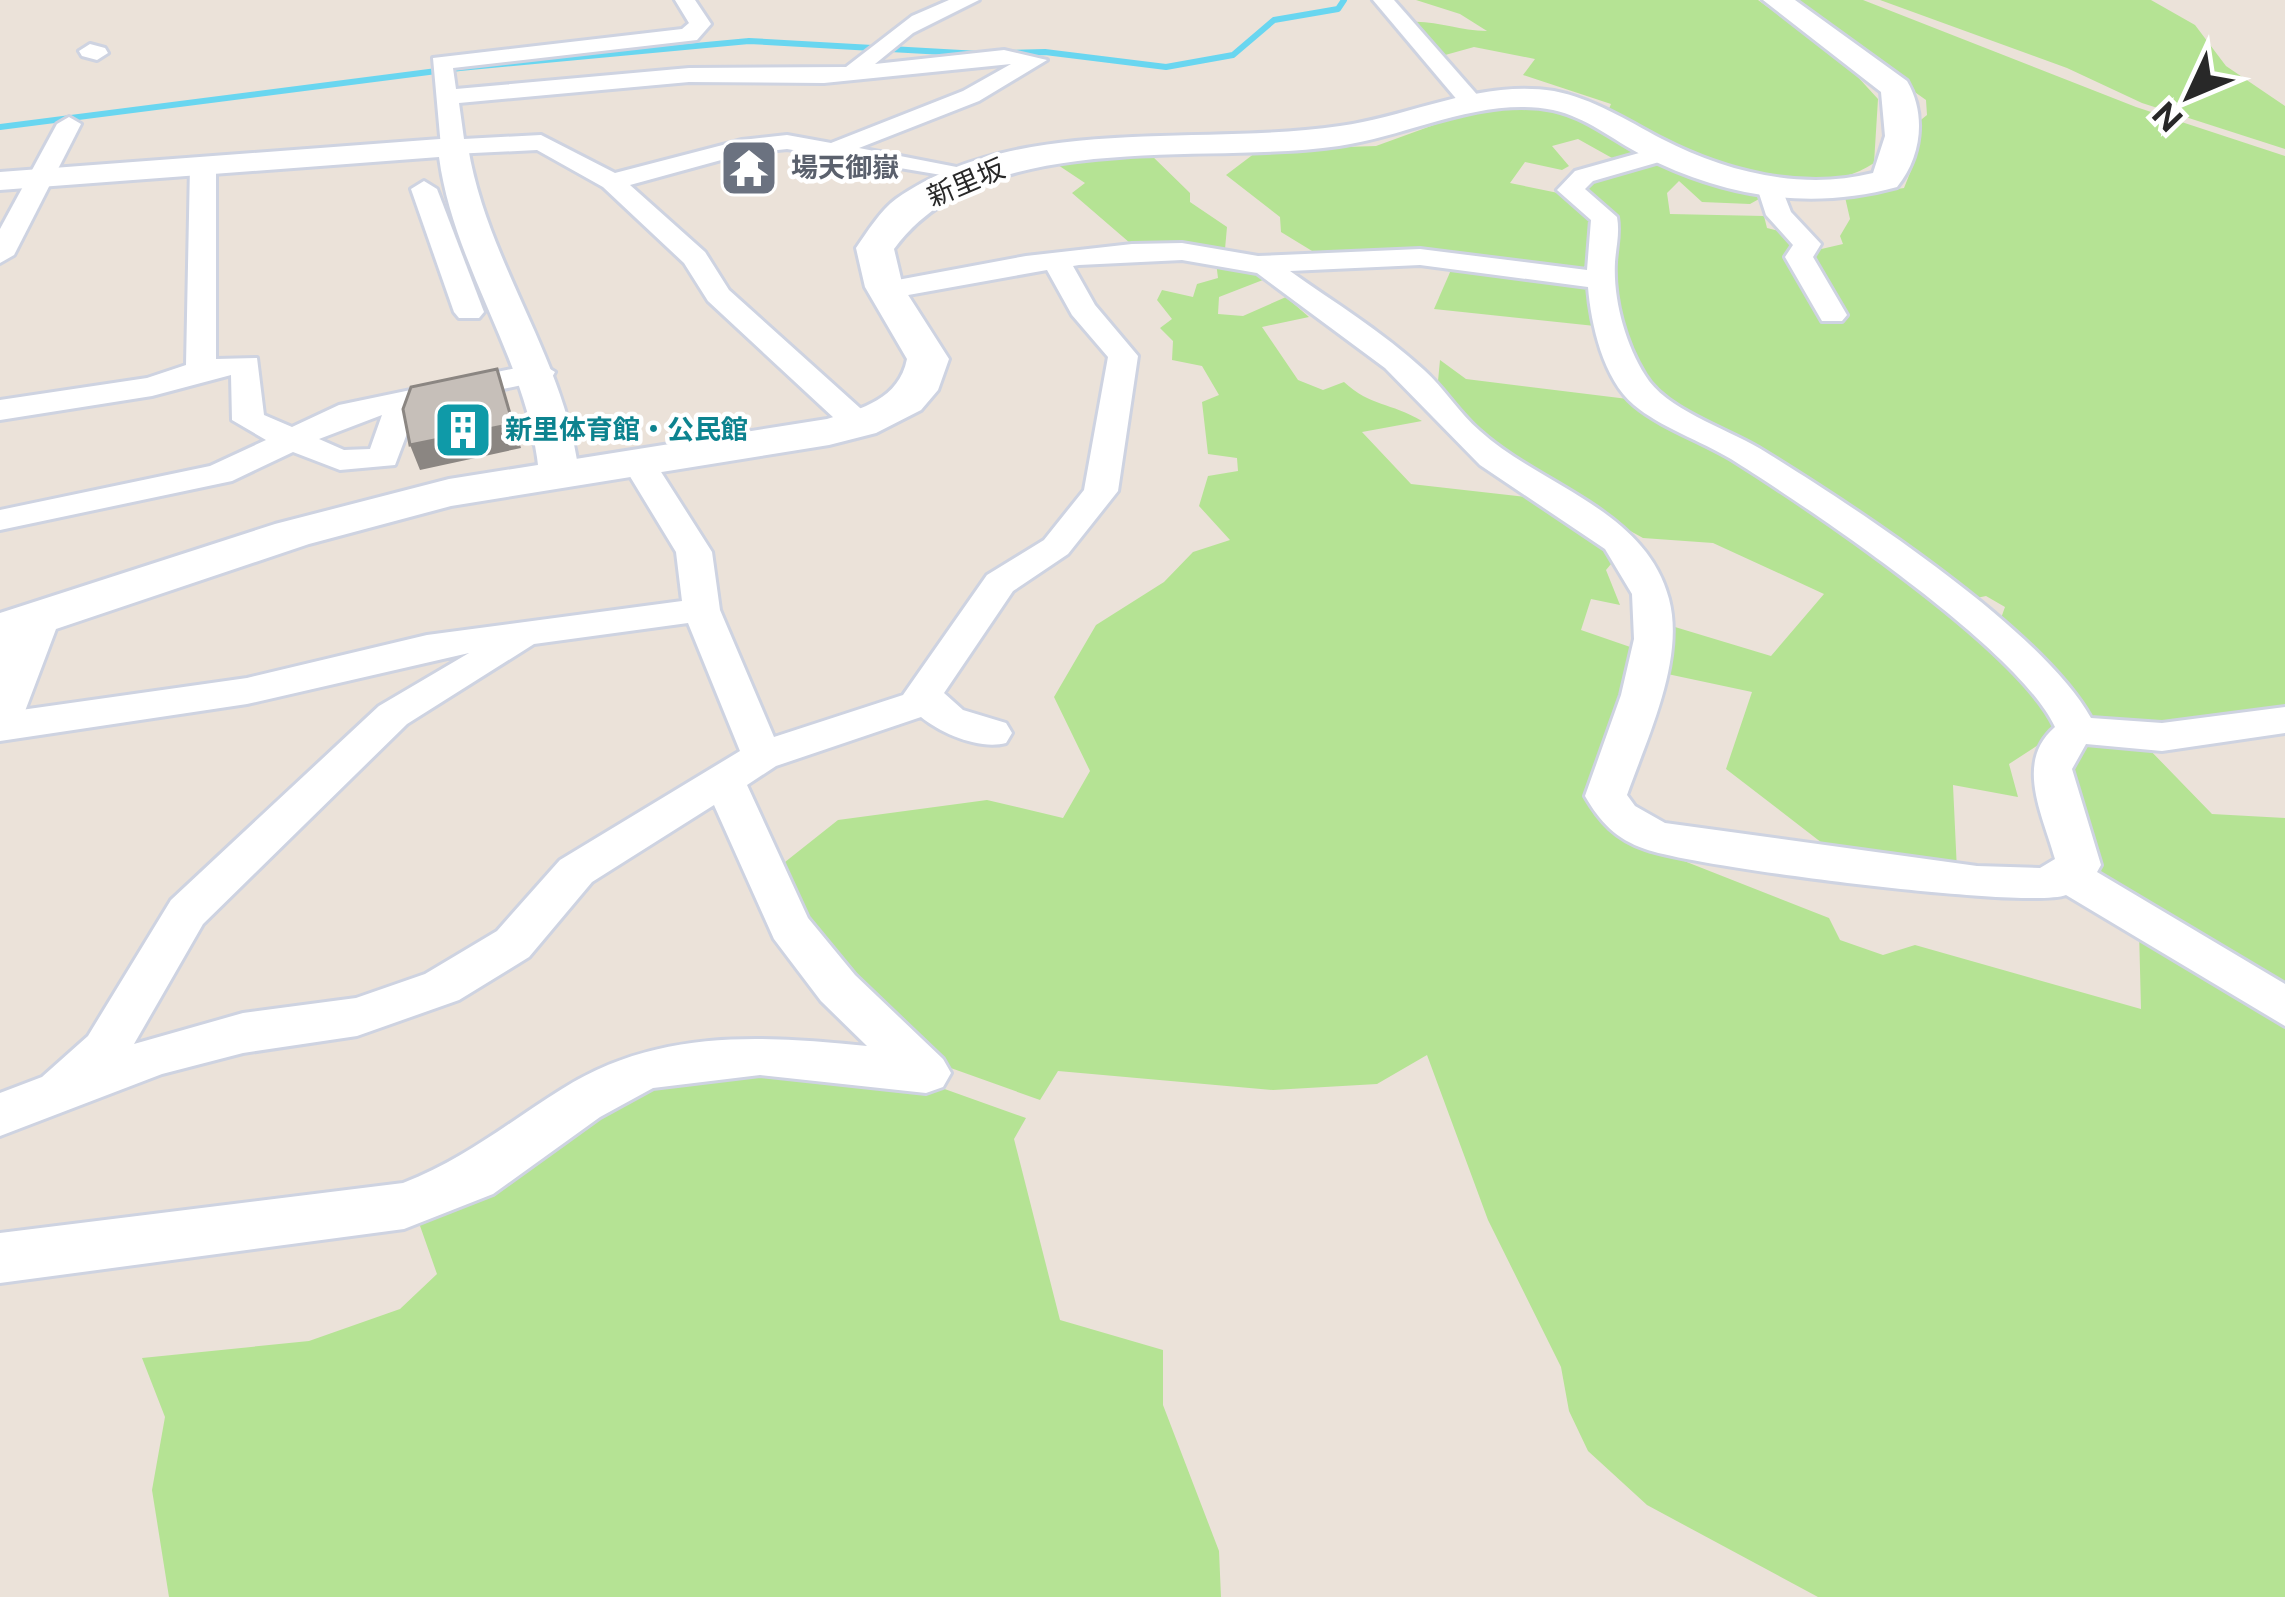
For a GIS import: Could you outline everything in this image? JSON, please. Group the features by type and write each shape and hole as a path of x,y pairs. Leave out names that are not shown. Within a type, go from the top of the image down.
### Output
{"main road":[{"name":"新里坂","path":"886,290 872,262 877,242 917,204 968,176 1067,154 1350,136 1472,104 1532,98 1571,105 1664,153 1769,184 1844,190 1885,180 1897,165 1901,108 1889,80 1777,0"},
{"path":"0,714 16,626 310,529 559,473 859,424 911,397 928,370 921,343 886,290"}],"street":[{"path":"444,79 688,35 700,25 686,0"},
{"path":"852,74 875,49 932,11 969,0"},
{"path":"1383,0 1472,104"},
{"path":"444,79 852,74 1004,57 1036,60 971,96 840,147"},
{"path":"444,79 467,224 469,312"},
{"path":"0,255 69,124"},
{"path":"0,182 541,142 612,182 695,258 718,295 859,424"},
{"path":"612,182 766,142 840,147 968,176"},
{"path":"1664,153 1584,176 1570,190 1604,217 1606,315 1631,381 1645,398 1822,499 1933,584 2063,697 2077,730"},
{"path":"201,370 203,166"},
{"path":"1769,184 1779,215 1807,244 1799,257 1832,315"},
{"path":"424,189 471,272 540,372 553,415 559,473"},
{"path":"886,290 1056,261 1149,252 1241,257 1259,264 1413,376 1467,437 1514,475 1587,512 1623,542 1653,598 1648,673 1606,796 1620,818 1656,837 1888,871 2047,886 2079,865 2067,807 2051,769 2060,745 2077,730 2162,736 2285,720"},
{"path":"1149,252 1145,272 1153,290"},
{"path":"1259,264 1420,257 1603,280"},
{"path":"0,1115 156,1056 243,1034 357,1017 442,987 513,944 576,871 744,769 917,704 1000,583 1056,547 1102,491 1123,356 1082,309 1056,261"},
{"path":"0,410 152,387 201,370 246,364 248,420 340,460 383,458 403,401"},
{"path":"0,520 220,474 350,412 540,372"},
{"path":"0,1258 404,1206 476,1178 582,1102 645,1069 760,1055 926,1073 838,988 790,927 700,610 694,552 637,460"},
{"path":"0,727 247,691 427,647 700,610"},
{"path":"60,1092 105,1050 187,911 393,715 511,648 526,633"},
{"path":"922,697 949,719 992,733"},
{"path":"2066,874 2285,1007"}],"green space":[{"path":"1416,0 1758,0 1845,63 1878,99 1874,163 1845,176 1812,180 1776,177 1703,156 1608,111 1611,104 1523,75 1535,59 1474,47 1438,57 1409,22 1487,31 1460,14"},
{"path":"1785,0 1863,0 2136,107 2285,156 2285,723 2222,718 2085,723 1996,632 2005,607 1986,596 1967,600 1657,398 1643,381 1617,320 1612,275 1616,232 1577,190 1620,168 1642,164 1687,168 1755,188 1759,199 1750,204 1702,202 1679,181 1667,193 1670,214 1764,216 1767,228 1783,232 1790,245 1817,250 1843,244 1840,236 1850,219 1845,197 1904,188 1916,158 1912,127 1927,115 1926,100"},
{"path":"1880,0 2151,0 2195,25 2226,66 2285,106 2285,149 2142,103 2067,68"},
{"path":"1486,106 1561,107 1648,154 1621,163 1578,139 1552,146 1569,166 1562,170 1525,162 1510,183 1563,194 1595,216 1593,276 1317,254 1281,232 1280,217 1226,175 1259,150 1376,146"},
{"path":"1149,153 1190,193 1190,202 1227,227 1225,249 1130,243 1072,193 1085,183 1058,165"},
{"path":"1235,260 1268,278 1219,297 1218,314 1243,316 1286,297 1309,317 1262,327 1298,380 1323,390 1344,382 1363,396 1422,421 1362,432 1411,484 1552,500 1616,558 1606,570 1620,605 1591,599 1581,630 1636,649 1602,765 1646,846 1829,918 1840,940 1883,955 1915,945 2141,1009 2139,930 2285,1016 2285,1597 1818,1597 1647,1505 1588,1451 1569,1411 1561,1367 1488,1220 1427,1055 1377,1084 1273,1090 1058,1071 1040,1100 934,1062 794,911 780,866 838,820 987,800 1063,818 1090,771 1054,697 1096,625 1164,582 1193,552 1230,540 1199,506 1208,476 1238,471 1237,458 1208,454 1202,402 1219,395 1202,366 1172,360 1173,341 1160,328 1172,319 1157,300 1162,290 1193,297 1197,284 1218,278 1216,262"},
{"path":"1454,263 1590,282 1595,326 1434,309"},
{"path":"1440,360 1466,379 1636,400 1819,502 2054,696 2066,727 2009,764 2018,797 1953,785 1957,871 1835,853 1726,769 1752,692 1658,672 1665,624 1771,656 1824,594 1713,543 1643,538 1532,477 1525,461 1473,434 1437,392"},
{"path":"2087,743 2145,745 2212,814 2285,818 2285,995 2092,877 2069,781 2072,754"},
{"path":"712,1066 925,1082 1026,1118 1014,1139 1060,1320 1163,1350 1163,1405 1219,1551 1221,1597 169,1597 152,1490 165,1417 142,1358 309,1341 400,1309 437,1274 419,1223 639,1082"}],"building":[{"path":"497,369 513,424 410,445 403,409 411,387"}],"waterway":[{"path":"1003,53 1045,52 1166,67 1233,55 1274,20 1338,9 1344,0"},
{"path":"0,127 460,68 749,41 979,54"}],"place":[{"name":"場天御嶽","path":"749,168"},
{"name":"新里体育館・公民館","path":"463,430"}]}
